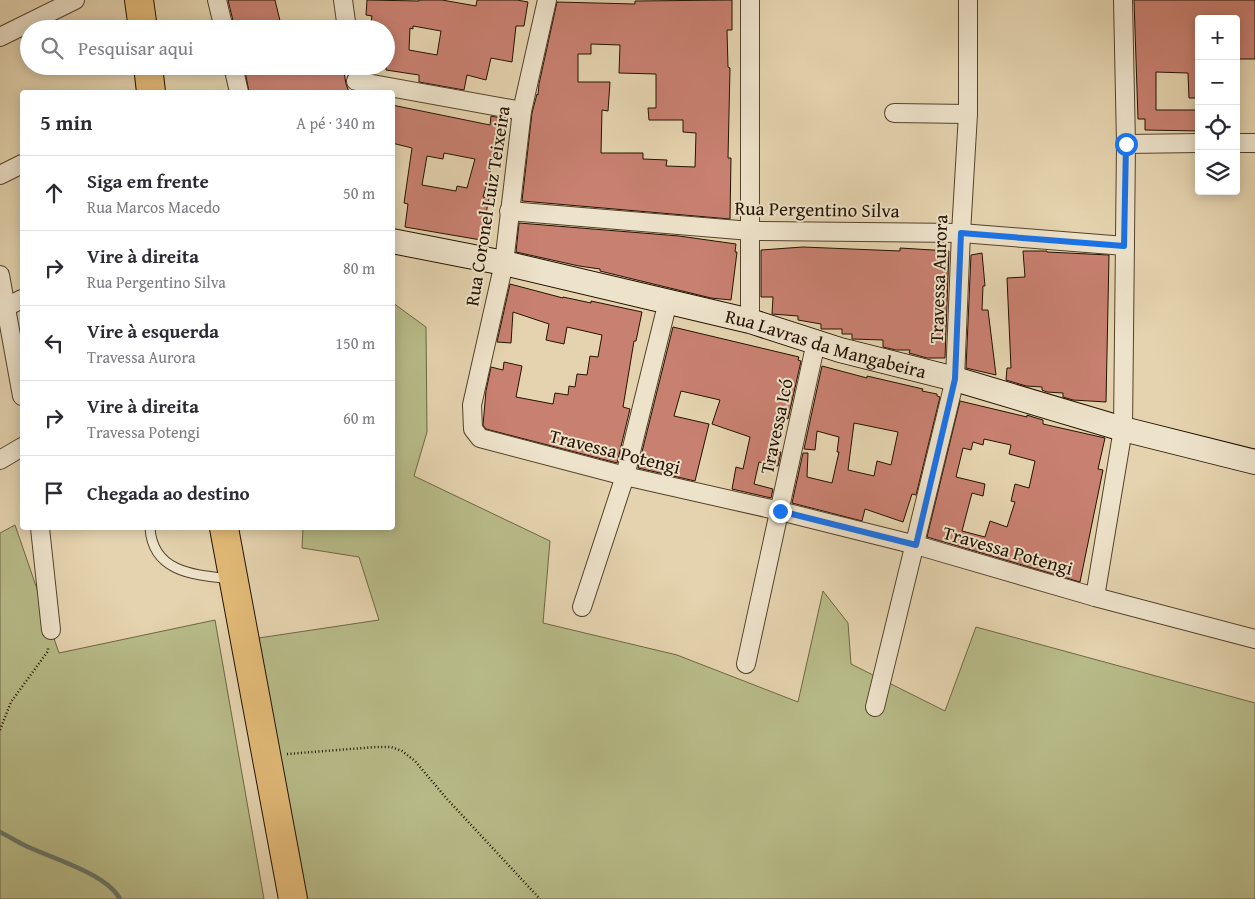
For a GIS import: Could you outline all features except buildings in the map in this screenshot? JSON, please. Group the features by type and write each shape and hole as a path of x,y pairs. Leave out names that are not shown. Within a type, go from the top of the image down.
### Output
{"highway":[{"path":"139,0 141,20"},
{"path":"149,75 151,90"},
{"path":"224,530 294,899"}],"street":[{"path":"34,20 75,0"},
{"path":"217,0 222,20"},
{"path":"342,0 346,20"},
{"name":"Rua Coronel Luiz Teixeira","path":"486,441 480,438 473,429 472,405 504,263 522,111 547,0"},
{"path":"750,0 750,321"},
{"name":"Travessa Aurora","path":"876,707 955,379 968,114 968,0"},
{"path":"1095,597 1123,429 1126,144 1124,0"},
{"path":"0,37 20,27"},
{"path":"234,75 238,90"},
{"path":"357,80 522,111"},
{"path":"894,113 968,114"},
{"path":"1126,144 1195,143"},
{"path":"1240,143 1255,143"},
{"path":"0,175 20,165"},
{"name":"Rua Pergentino Silva","path":"509,211 751,231 961,233 1124,246"},
{"name":"Rua Lavras da Mangabeira","path":"395,242 504,263 750,321 840,350 955,379 1123,429 1255,462"},
{"path":"0,275 3,308 20,387"},
{"path":"3,308 20,300"},
{"path":"582,607 624,476 668,301"},
{"name":"Travessa Icó","path":"746,664 816,342"},
{"name":"Travessa Potengi","path":"486,441 624,476 780,511 916,545 1095,597 1255,639"},
{"path":"0,460 20,448"},
{"path":"40,530 50,630"}],"lane":[{"path":"150,530 151,538 159,556 172,566 188,573 234,579"}],"path":[{"path":"0,730 11,702 48,651 50,630"},
{"path":"266,756 376,747 392,747 402,751 415,761 447,799 540,899"}],"green space":[{"path":"395,304 426,327 427,432 414,476 550,541 543,623 677,655 798,702 823,591 848,623 851,664 945,711 976,627 1255,703 1255,899 306,899 252,639 379,620 359,557 302,548 303,530 395,530"},
{"path":"15,525 59,653 215,620 264,899 0,899 0,533"}],"waterway":[{"path":"0,832 103,881 120,899"}],"route":[{"path":"780,511 916,545 955,379 961,233 1124,246 1126,144"}]}
